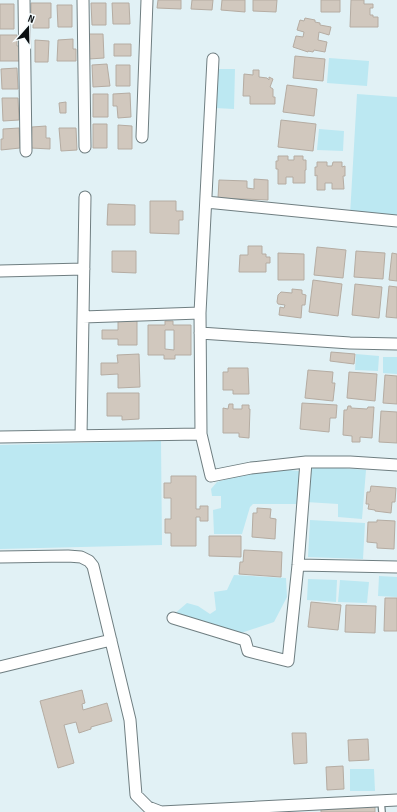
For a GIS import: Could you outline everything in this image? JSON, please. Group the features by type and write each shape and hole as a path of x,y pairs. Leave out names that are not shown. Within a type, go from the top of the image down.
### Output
{"street":[{"path":"24,0 26,152"},
{"path":"83,0 85,147"},
{"path":"142,137 148,0"},
{"path":"213,59 200,313 201,434 211,476 251,468 306,462 397,464"},
{"path":"81,436 84,197"},
{"path":"206,202 397,221"},
{"path":"0,271 84,269"},
{"path":"83,317 200,313"},
{"path":"200,333 350,343 397,344"},
{"path":"0,437 201,434"},
{"path":"173,618 245,640 248,652 288,661 298,565 306,462"},
{"path":"0,557 81,557 89,561 93,566 130,720 136,795 148,807 161,812 382,806 397,800"},
{"path":"298,565 397,567"},
{"path":"0,667 111,640"}],"shaded area":[{"path":"329,58 369,61 367,86 327,83"},
{"path":"216,69 235,69 234,109 215,108"},
{"path":"357,94 397,97 397,218 350,215"},
{"path":"319,129 344,131 343,151 317,150"},
{"path":"356,354 379,356 378,371 355,370"},
{"path":"383,357 397,357 397,374 383,373"},
{"path":"161,441 162,545 0,549 0,445"},
{"path":"309,465 366,470 362,519 338,517 338,504 306,502"},
{"path":"281,469 299,471 299,504 253,504 250,507 242,534 214,534 213,510 221,508 221,496 212,496 211,489 217,482 257,470"},
{"path":"310,520 365,523 363,559 308,557"},
{"path":"234,575 286,578 287,597 274,622 241,633 215,630 173,615 187,603 198,606 210,614 216,610 214,592 227,590"},
{"path":"379,576 397,577 397,597 378,596"},
{"path":"308,579 337,580 336,602 307,600"},
{"path":"340,580 369,582 367,603 338,602"},
{"path":"350,769 374,769 375,791 350,791"}],"building":[{"path":"158,0 181,0 181,9 157,8"},
{"path":"192,0 213,0 212,10 191,9"},
{"path":"222,0 245,0 245,12 221,10"},
{"path":"253,0 277,0 276,12 253,11"},
{"path":"321,0 340,0 340,12 321,12"},
{"path":"351,0 364,0 364,4 373,4 373,8 370,8 370,15 373,15 373,17 378,17 378,27 350,27"},
{"path":"31,3 51,3 49,28 33,28"},
{"path":"91,3 106,3 106,25 92,25"},
{"path":"112,3 129,3 130,24 113,24"},
{"path":"0,4 14,4 14,29 0,29"},
{"path":"57,5 72,5 72,27 58,27"},
{"path":"305,18 315,20 315,22 320,23 320,25 331,27 329,35 319,32 318,40 327,42 325,52 314,50 313,52 308,52 293,47 296,36 303,37 304,32 297,30 300,20 304,21"},
{"path":"88,34 103,34 104,58 89,59"},
{"path":"0,35 17,35 17,46 20,46 20,61 0,61"},
{"path":"73,39 73,49 76,49 76,61 57,61 58,40"},
{"path":"35,40 49,41 48,62 35,62"},
{"path":"114,44 131,44 131,56 114,56"},
{"path":"295,56 325,59 323,81 293,78"},
{"path":"107,64 110,86 93,87 92,65"},
{"path":"116,65 130,65 130,86 116,86"},
{"path":"17,68 18,89 2,89 1,69"},
{"path":"253,70 259,70 259,77 267,78 269,80 269,77 273,79 270,87 273,89 275,104 250,104 250,96 243,96 244,74 253,75"},
{"path":"287,85 317,89 314,116 283,112"},
{"path":"130,93 131,117 118,118 117,106 113,106 113,94"},
{"path":"93,94 108,94 108,117 93,117"},
{"path":"2,98 18,98 19,120 3,121"},
{"path":"66,102 66,113 60,113 59,103"},
{"path":"281,120 316,124 313,151 278,147"},
{"path":"93,124 107,124 107,148 93,148"},
{"path":"118,125 132,126 132,149 118,149"},
{"path":"46,126 46,138 50,138 50,149 31,148 32,127"},
{"path":"19,128 20,148 1,150 3,129"},
{"path":"59,128 76,128 77,150 61,151"},
{"path":"278,156 288,156 288,160 294,160 294,156 303,156 303,160 306,160 305,183 293,183 293,177 286,177 286,184 278,184 278,169 276,169 276,161 278,161"},
{"path":"317,162 327,162 327,166 332,166 333,162 342,162 342,167 345,166 345,176 343,176 344,189 332,189 332,183 325,183 325,190 317,190 317,175 315,176 315,167 317,167"},
{"path":"254,179 268,180 268,200 218,198 219,180 247,181 247,188 254,189"},
{"path":"150,201 176,201 176,211 183,211 183,220 179,220 179,234 150,233"},
{"path":"108,204 135,205 135,225 107,225"},
{"path":"248,246 262,246 262,254 266,254 266,257 270,257 270,263 266,263 266,272 239,272 240,255 248,255"},
{"path":"317,247 346,250 343,278 314,275"},
{"path":"112,251 136,251 136,273 112,272"},
{"path":"356,251 385,253 383,279 354,277"},
{"path":"278,253 304,254 304,280 278,280"},
{"path":"392,253 397,254 397,281 389,280"},
{"path":"313,280 342,284 338,316 309,312"},
{"path":"355,284 382,287 379,318 352,315"},
{"path":"389,286 397,287 397,318 386,317"},
{"path":"292,289 302,290 302,294 306,295 305,305 302,305 301,318 279,315 280,307 284,308 285,305 278,304 278,295 281,292 292,293"},
{"path":"118,316 137,317 137,345 118,345 118,339 102,339 102,330 118,330"},
{"path":"165,321 173,321 173,325 191,325 191,355 175,355 175,359 164,359 164,355 148,355 148,325 165,325","holes":["165,330 174,330 174,350 165,349"]},
{"path":"331,352 355,354 354,364 330,361"},
{"path":"139,354 140,387 118,388 118,374 101,375 101,363 118,363 117,355"},
{"path":"228,368 248,368 249,394 233,394 233,390 223,390 223,372 228,372"},
{"path":"308,370 333,372 332,383 335,383 333,401 305,398"},
{"path":"349,372 377,374 375,401 347,398"},
{"path":"385,375 397,376 397,404 383,403"},
{"path":"107,393 139,393 139,419 122,420 122,416 107,416"},
{"path":"302,403 337,405 336,418 330,418 329,432 300,429"},
{"path":"229,404 233,404 233,409 242,409 242,405 249,405 249,438 239,437 239,433 223,433 223,408 228,409"},
{"path":"348,406 351,406 351,408 367,409 368,407 374,407 372,438 360,437 360,442 352,442 352,436 343,435 344,410 347,410"},
{"path":"381,411 397,412 397,443 379,442"},
{"path":"171,476 196,476 196,509 200,509 200,506 208,506 208,521 200,521 200,517 196,517 196,546 171,546 171,533 165,533 165,519 171,519 171,498 164,498 164,483 171,483"},
{"path":"371,486 396,488 395,502 392,502 391,513 368,509 369,504 366,504 367,492 370,492"},
{"path":"257,508 271,509 270,518 276,519 275,539 252,537 253,513 257,513"},
{"path":"377,520 395,521 394,549 377,548 377,543 367,542 368,522 377,522"},
{"path":"209,536 241,536 241,557 209,556"},
{"path":"244,550 282,552 281,577 239,574 240,562 243,562"},
{"path":"385,598 397,598 397,631 384,631"},
{"path":"311,602 341,605 338,630 308,627"},
{"path":"346,605 376,606 375,633 345,632"},
{"path":"82,690 85,703 82,704 83,710 107,703 112,721 91,727 91,729 79,733 76,722 64,725 74,763 58,768 40,701"},
{"path":"292,733 306,733 307,763 294,764"},
{"path":"368,739 369,760 349,761 348,740"},
{"path":"343,766 344,789 327,790 326,767"},
{"path":"375,806 375,812 321,812 321,809"}]}
